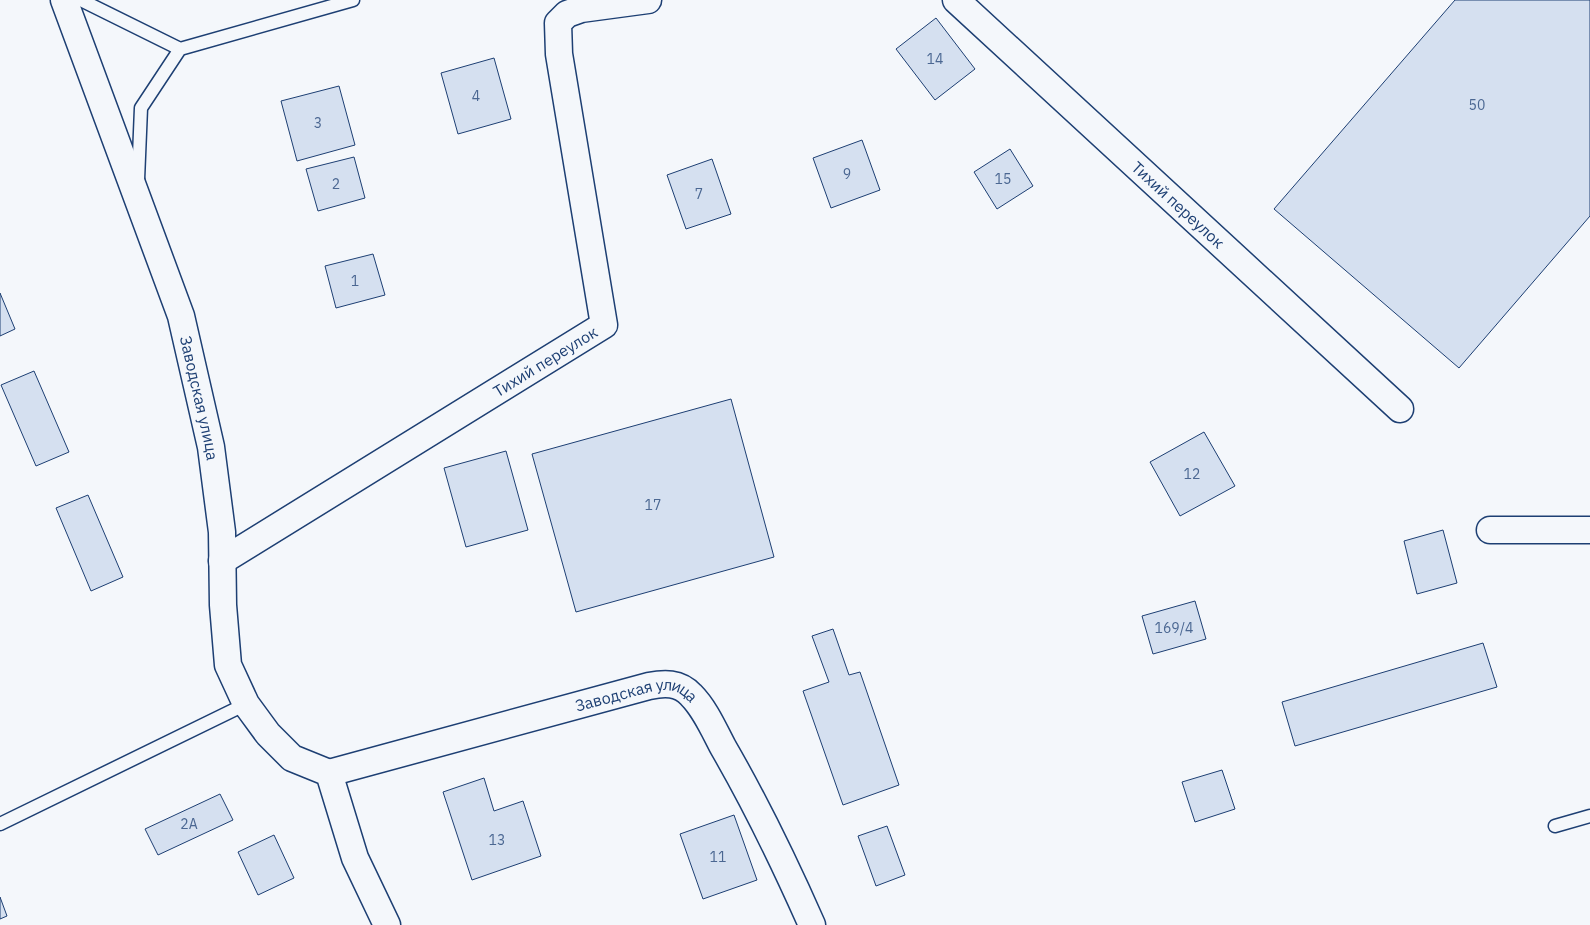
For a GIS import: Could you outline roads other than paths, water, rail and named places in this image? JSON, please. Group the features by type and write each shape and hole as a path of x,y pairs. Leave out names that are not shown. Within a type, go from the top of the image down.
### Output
{"street":[{"name":"Заводская улица","path":"64,0 181,316 211,447 222,532 222,605 228,665 246,704 268,734 292,758 329,773 649,686 665,683 677,685 691,694 701,708 748,791 812,925"},
{"name":"Тихий переулок","path":"222,561 604,325 559,54 558,23 567,14 582,9 648,0"},
{"name":"Тихий переулок","path":"956,0 1400,409"},
{"path":"1490,530 1590,530"},
{"path":"329,773 355,858 387,925"}],"lane":[{"path":"80,0 180,49"},
{"path":"138,201 141,108 180,49 353,0"},
{"path":"0,824 246,704"},
{"path":"1555,826 1590,816"}]}
